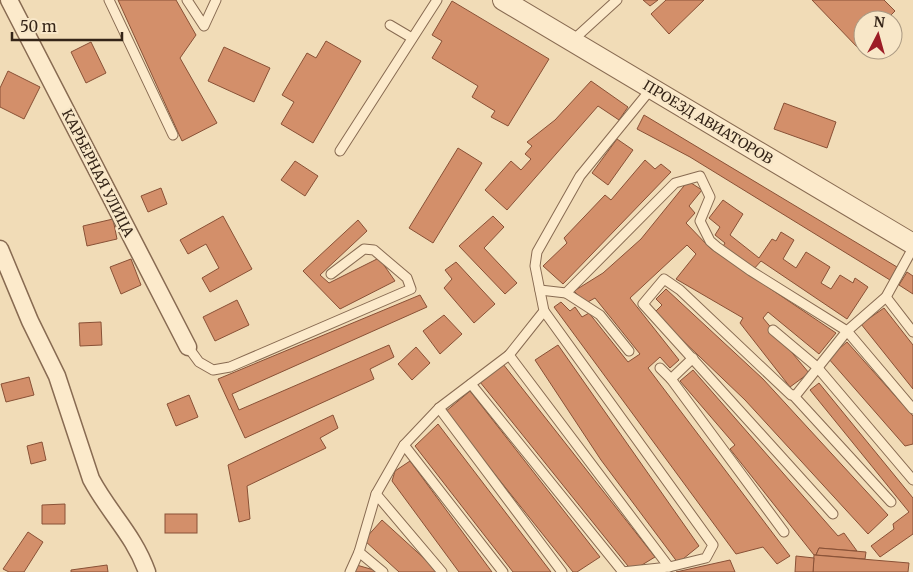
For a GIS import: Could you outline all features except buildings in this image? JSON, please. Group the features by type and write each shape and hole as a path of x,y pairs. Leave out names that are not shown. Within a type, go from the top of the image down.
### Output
{"street":[{"name":"КАРЬЕРНАЯ УЛИЦА","path":"9,0 188,347"},
{"name":"ПРОЕЗД АВИАТОРОВ","path":"503,0 913,244"},
{"path":"0,249 30,321 57,376 91,479 98,493 132,538 147,572"}],"lane":[{"path":"109,0 173,135"},
{"path":"187,0 204,26 216,0"},
{"path":"340,151 437,0"},
{"path":"572,41 617,0"},
{"path":"390,25 412,38"},
{"path":"471,384 623,572 669,567 706,558 712,545 544,311 535,266 537,252 580,176 651,89"},
{"path":"566,293 674,183 700,176 710,197 700,221 710,241 751,272 847,331 913,409"},
{"path":"793,395 798,393 847,331 886,297 913,248"},
{"path":"188,347 199,362 212,370 230,367 411,289 407,278 374,250 364,249 331,274"},
{"path":"833,514 642,304 664,279 680,290 793,395 891,502"},
{"path":"540,290 566,293 600,315 629,351"},
{"path":"886,297 913,332"},
{"path":"350,572 359,552 376,494 404,445 439,408 509,355 544,311"},
{"path":"774,330 817,367 913,480"},
{"path":"509,355 669,567"},
{"path":"671,380 693,358"},
{"path":"660,368 671,380 784,532"},
{"path":"439,408 562,572"},
{"path":"404,445 503,572"},
{"path":"376,494 442,572"},
{"path":"359,552 383,572"}]}
